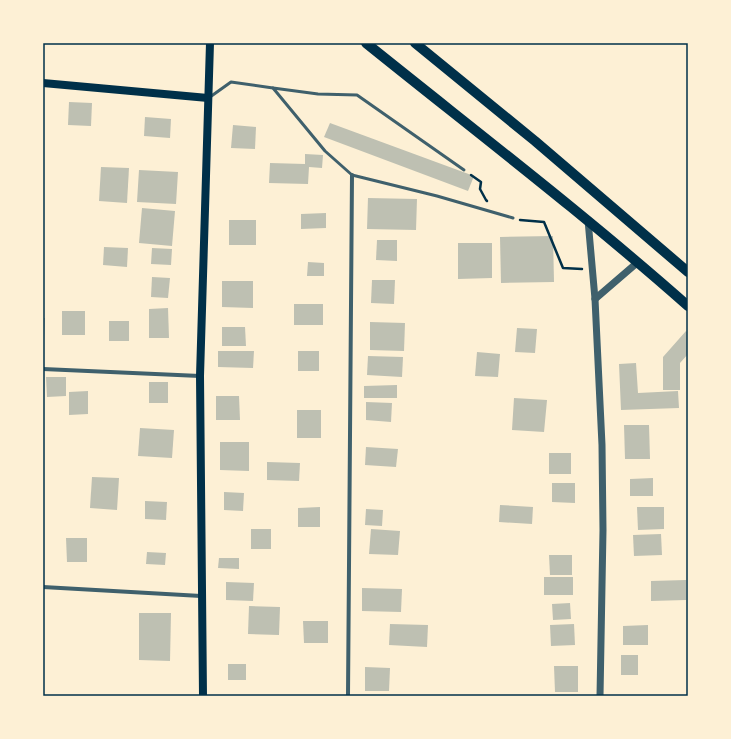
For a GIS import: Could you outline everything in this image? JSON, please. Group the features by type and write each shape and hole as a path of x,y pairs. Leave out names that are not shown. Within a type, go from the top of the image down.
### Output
{"main road":[{"path":"203,696 200,376 210,43"},
{"path":"366,43 588,220 688,306"},
{"path":"415,43 535,141 688,272"},
{"path":"43,83 208,98"}],"street":[{"path":"348,696 352,175"},
{"path":"588,220 595,299 602,445 603,507 600,696"},
{"path":"595,299 638,262"},
{"path":"43,369 200,376"},
{"path":"43,587 201,596"}],"lane":[{"path":"208,98 231,82 318,94 357,95 464,170"},
{"path":"273,88 325,151 352,175 437,196 513,218"}],"path":[{"path":"464,170 481,182 480,189 486,200 491,203"},
{"path":"513,218 516,220 544,222 563,268 592,269"}],"building":[{"path":"69,102 92,103 91,126 68,125"},
{"path":"145,117 171,119 170,138 144,136"},
{"path":"330,123 474,176 468,191 324,137"},
{"path":"233,125 256,127 255,149 231,148"},
{"path":"305,154 323,155 322,168 309,167 308,184 269,183 270,163 305,164"},
{"path":"101,167 129,168 127,203 99,201"},
{"path":"139,170 178,172 176,204 137,202"},
{"path":"368,198 417,199 416,230 367,229"},
{"path":"142,208 175,211 172,246 139,243"},
{"path":"326,213 326,228 301,229 301,214"},
{"path":"229,220 256,220 256,245 229,245"},
{"path":"553,236 554,282 501,283 500,237"},
{"path":"377,240 397,240 397,261 376,260"},
{"path":"458,243 492,243 492,278 458,279"},
{"path":"104,247 128,248 127,267 103,265"},
{"path":"152,248 172,249 171,265 151,264"},
{"path":"308,262 324,263 324,276 307,276"},
{"path":"152,277 170,278 168,298 151,297"},
{"path":"372,280 395,280 394,304 371,303"},
{"path":"222,281 253,281 253,308 222,307"},
{"path":"294,304 323,304 323,325 294,325"},
{"path":"168,308 169,338 149,338 149,309"},
{"path":"62,311 85,311 85,335 62,335"},
{"path":"43,318 45,318 44,339 43,339"},
{"path":"109,321 129,321 129,341 109,341"},
{"path":"370,322 405,323 404,351 370,350"},
{"path":"222,327 245,327 246,346 222,346"},
{"path":"517,328 537,329 535,353 515,352"},
{"path":"686,331 688,333 688,354 680,363 680,390 663,390 663,357"},
{"path":"218,351 254,351 253,368 218,367"},
{"path":"298,351 319,351 319,371 298,371"},
{"path":"477,352 500,354 498,377 475,376"},
{"path":"368,356 403,357 402,377 367,375"},
{"path":"636,363 638,393 678,391 679,408 621,410 619,364"},
{"path":"46,377 66,377 66,396 47,397"},
{"path":"149,382 168,382 168,403 149,403"},
{"path":"397,385 397,398 364,398 364,386"},
{"path":"88,391 88,414 69,415 69,392"},
{"path":"216,396 239,396 240,420 216,420"},
{"path":"514,398 547,400 544,432 512,430"},
{"path":"366,402 392,403 391,422 366,420"},
{"path":"297,410 321,410 321,438 297,438"},
{"path":"624,425 649,425 650,459 625,459"},
{"path":"140,428 174,430 172,458 138,456"},
{"path":"220,442 249,442 249,471 220,470"},
{"path":"366,447 398,449 396,467 365,465"},
{"path":"549,453 571,453 571,474 549,474"},
{"path":"267,462 300,463 299,481 267,480"},
{"path":"92,477 119,478 117,510 90,508"},
{"path":"653,478 653,496 630,496 630,479"},
{"path":"552,483 575,483 575,503 552,502"},
{"path":"224,492 244,493 243,511 224,510"},
{"path":"145,501 167,502 166,520 145,519"},
{"path":"500,505 533,507 532,524 499,522"},
{"path":"320,507 320,527 298,527 298,508"},
{"path":"637,507 664,507 664,529 638,530"},
{"path":"366,509 383,510 382,526 365,525"},
{"path":"251,529 271,529 271,549 251,549"},
{"path":"371,529 400,531 398,555 369,554"},
{"path":"661,534 662,555 634,556 633,535"},
{"path":"66,538 87,538 87,562 67,562"},
{"path":"147,552 166,553 165,565 146,564"},
{"path":"549,555 572,555 572,575 550,575"},
{"path":"219,558 239,558 239,569 218,568"},
{"path":"544,577 573,577 573,595 544,595"},
{"path":"686,580 686,600 651,601 651,581"},
{"path":"226,582 254,583 253,601 226,600"},
{"path":"362,588 402,589 401,612 362,611"},
{"path":"570,603 571,619 553,620 552,604"},
{"path":"249,606 280,607 279,635 248,634"},
{"path":"139,613 171,613 170,661 139,660"},
{"path":"303,621 328,621 328,643 304,643"},
{"path":"390,624 428,625 427,647 389,645"},
{"path":"574,624 575,645 551,646 550,625"},
{"path":"648,625 648,645 623,645 623,626"},
{"path":"621,655 638,655 638,675 621,675"},
{"path":"228,664 246,664 246,680 228,680"},
{"path":"554,666 578,666 578,692 555,692"},
{"path":"365,667 390,668 389,691 365,691"}]}
